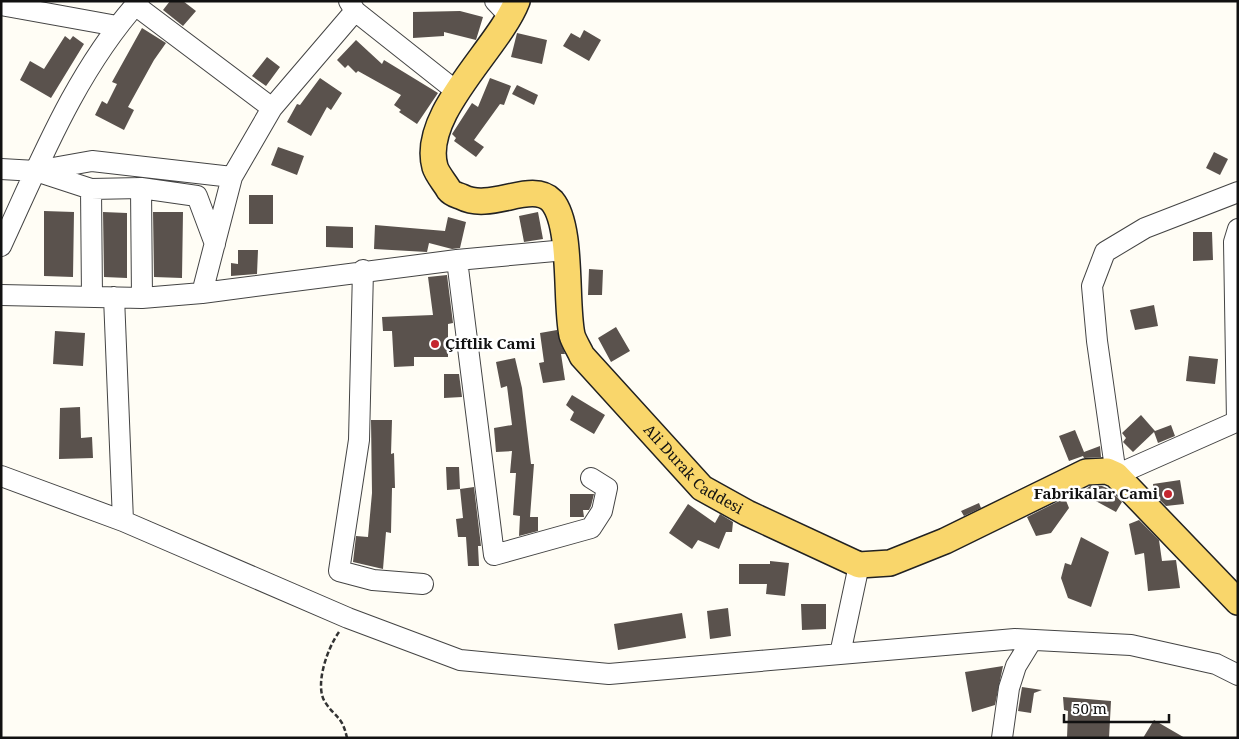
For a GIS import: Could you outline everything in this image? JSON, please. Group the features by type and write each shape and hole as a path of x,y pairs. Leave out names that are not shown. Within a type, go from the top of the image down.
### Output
{"main road":[{"name":"Ali Durak Caddesi","path":"508,7 456,91 438,128 434,151 435,168 451,192 468,201 487,202 534,192 545,195 553,203 560,221 566,250 572,336 582,356 702,488 747,513 859,565 890,564 1086,472 1107,471 1116,475"},
{"path":"1116,475 1238,602"}],"street":[{"path":"1,246 83,78 117,26 137,3 272,108"},
{"path":"1,5 117,26"},
{"path":"202,293 232,177 272,108 352,6 456,91"},
{"path":"36,171 92,161 232,177"},
{"path":"1,168 36,171 91,188 141,188 197,196 215,244"},
{"path":"91,188 92,297"},
{"path":"141,188 142,298"},
{"path":"1238,192 1145,228 1105,252 1092,286 1116,475 1237,421 1234,242 1238,229"},
{"path":"1,295 142,298 202,293 363,270 566,250"},
{"path":"457,260 494,556 591,528 602,510 607,488 592,478"},
{"path":"363,270 359,440 338,571 373,580 423,584"},
{"path":"114,298 123,521"},
{"path":"1,476 123,521 348,618 460,660 609,674 1015,639 1132,645 1216,664 1238,675"},
{"path":"840,654 859,565"},
{"path":"1002,738 1009,688 1016,666 1032,640"}],"path":[{"path":"347,738 343,722 324,701 322,684 323,666 331,643 348,618"}],"building":[{"path":"170,1 183,1 196,11 183,26 163,10"},
{"path":"460,11 483,17 476,40 444,32 444,36 413,38 413,12"},
{"path":"142,28 166,43 154,60 128,107 134,110 124,130 95,115 102,101 107,104 117,84 112,82"},
{"path":"584,30 601,40 589,61 563,46 571,33 580,38"},
{"path":"517,33 547,40 542,64 511,57"},
{"path":"65,36 70,40 73,36 84,44 51,98 20,80 30,61 44,69"},
{"path":"356,40 382,64 384,60 438,93 417,124 399,112 401,110 394,105 401,95 358,71 356,73 348,65 345,68 337,60"},
{"path":"267,57 280,67 266,86 252,76"},
{"path":"320,78 342,93 331,110 327,107 311,136 287,122 297,104 300,105"},
{"path":"490,78 511,86 504,105 500,104 474,140 484,147 476,157 454,141 456,138 452,134 472,103 478,107"},
{"path":"517,85 538,95 534,105 512,94"},
{"path":"278,147 304,156 297,175 271,165"},
{"path":"1214,152 1228,159 1220,175 1206,168"},
{"path":"249,195 273,195 273,224 249,224"},
{"path":"44,211 74,212 73,277 44,276"},
{"path":"103,212 127,213 127,278 104,277"},
{"path":"153,212 183,212 182,278 154,277"},
{"path":"538,212 543,239 524,242 519,216"},
{"path":"448,217 466,222 460,248 452,249 429,243 427,252 374,249 375,225 445,231"},
{"path":"326,226 353,227 353,248 326,247"},
{"path":"1193,232 1212,232 1213,260 1193,261"},
{"path":"238,250 258,250 257,274 231,276 231,263 238,264"},
{"path":"589,269 603,270 602,295 588,295"},
{"path":"447,275 453,323 448,324 448,357 414,357 414,366 394,367 392,331 383,331 382,317 433,315 428,277"},
{"path":"1154,305 1158,326 1135,330 1130,310"},
{"path":"616,327 630,351 611,362 598,338"},
{"path":"557,330 565,354 561,354 565,380 543,383 539,363 544,362 540,333"},
{"path":"55,331 85,333 83,366 53,364"},
{"path":"1189,356 1218,359 1215,384 1186,381"},
{"path":"515,358 522,388 531,464 534,464 530,517 538,517 538,531 519,536 520,516 513,515 516,473 510,473 512,451 496,452 494,428 512,425 507,386 501,388 496,362"},
{"path":"444,374 459,374 462,397 444,398"},
{"path":"572,395 605,415 594,434 570,420 574,412 566,405"},
{"path":"80,407 81,438 92,437 93,458 59,459 60,408"},
{"path":"1141,415 1155,431 1171,425 1175,436 1158,443 1154,432 1133,452 1123,442 1126,438 1122,433"},
{"path":"371,420 392,420 391,454 394,453 395,488 392,488 391,533 386,532 383,569 353,562 356,536 368,537 372,493"},
{"path":"1075,430 1084,452 1100,446 1101,457 1084,458 1083,456 1069,461 1059,436"},
{"path":"446,467 459,467 460,489 447,490"},
{"name":"Fabrikalar Cami","path":"1180,480 1184,504 1166,506 1155,495 1153,484"},
{"path":"1090,486 1102,486 1109,489 1122,502 1116,512 1081,493"},
{"path":"474,487 481,546 478,546 479,566 468,566 466,537 458,537 456,519 463,518 460,489"},
{"path":"570,494 594,494 589,510 583,510 584,517 570,517"},
{"path":"1065,498 1069,508 1051,533 1036,536 1027,517"},
{"path":"979,503 981,508 964,516 961,511"},
{"path":"688,504 715,523 720,514 733,522 732,532 726,532 719,549 698,540 692,549 669,533"},
{"path":"1139,520 1159,540 1162,561 1176,560 1180,588 1148,591 1144,553 1135,555 1129,524"},
{"path":"1081,537 1109,552 1091,607 1068,598 1061,578 1065,563 1071,565"},
{"path":"770,561 789,563 785,596 766,594 767,584 739,584 739,564 770,564"},
{"path":"801,604 826,604 826,629 802,630"},
{"path":"728,608 731,636 710,639 707,611"},
{"path":"682,613 686,638 618,650 614,624"},
{"path":"1003,666 995,705 972,712 965,672"},
{"path":"1022,687 1042,690 1034,693 1031,713 1018,711"},
{"path":"1063,697 1111,701 1109,738 1067,738 1068,711 1064,710"},
{"path":"1154,720 1185,738 1143,738"}],"place":[{"name":"Çiftlik Cami","path":"435,344"},
{"name":"Fabrikalar Cami","path":"1168,494"}]}
